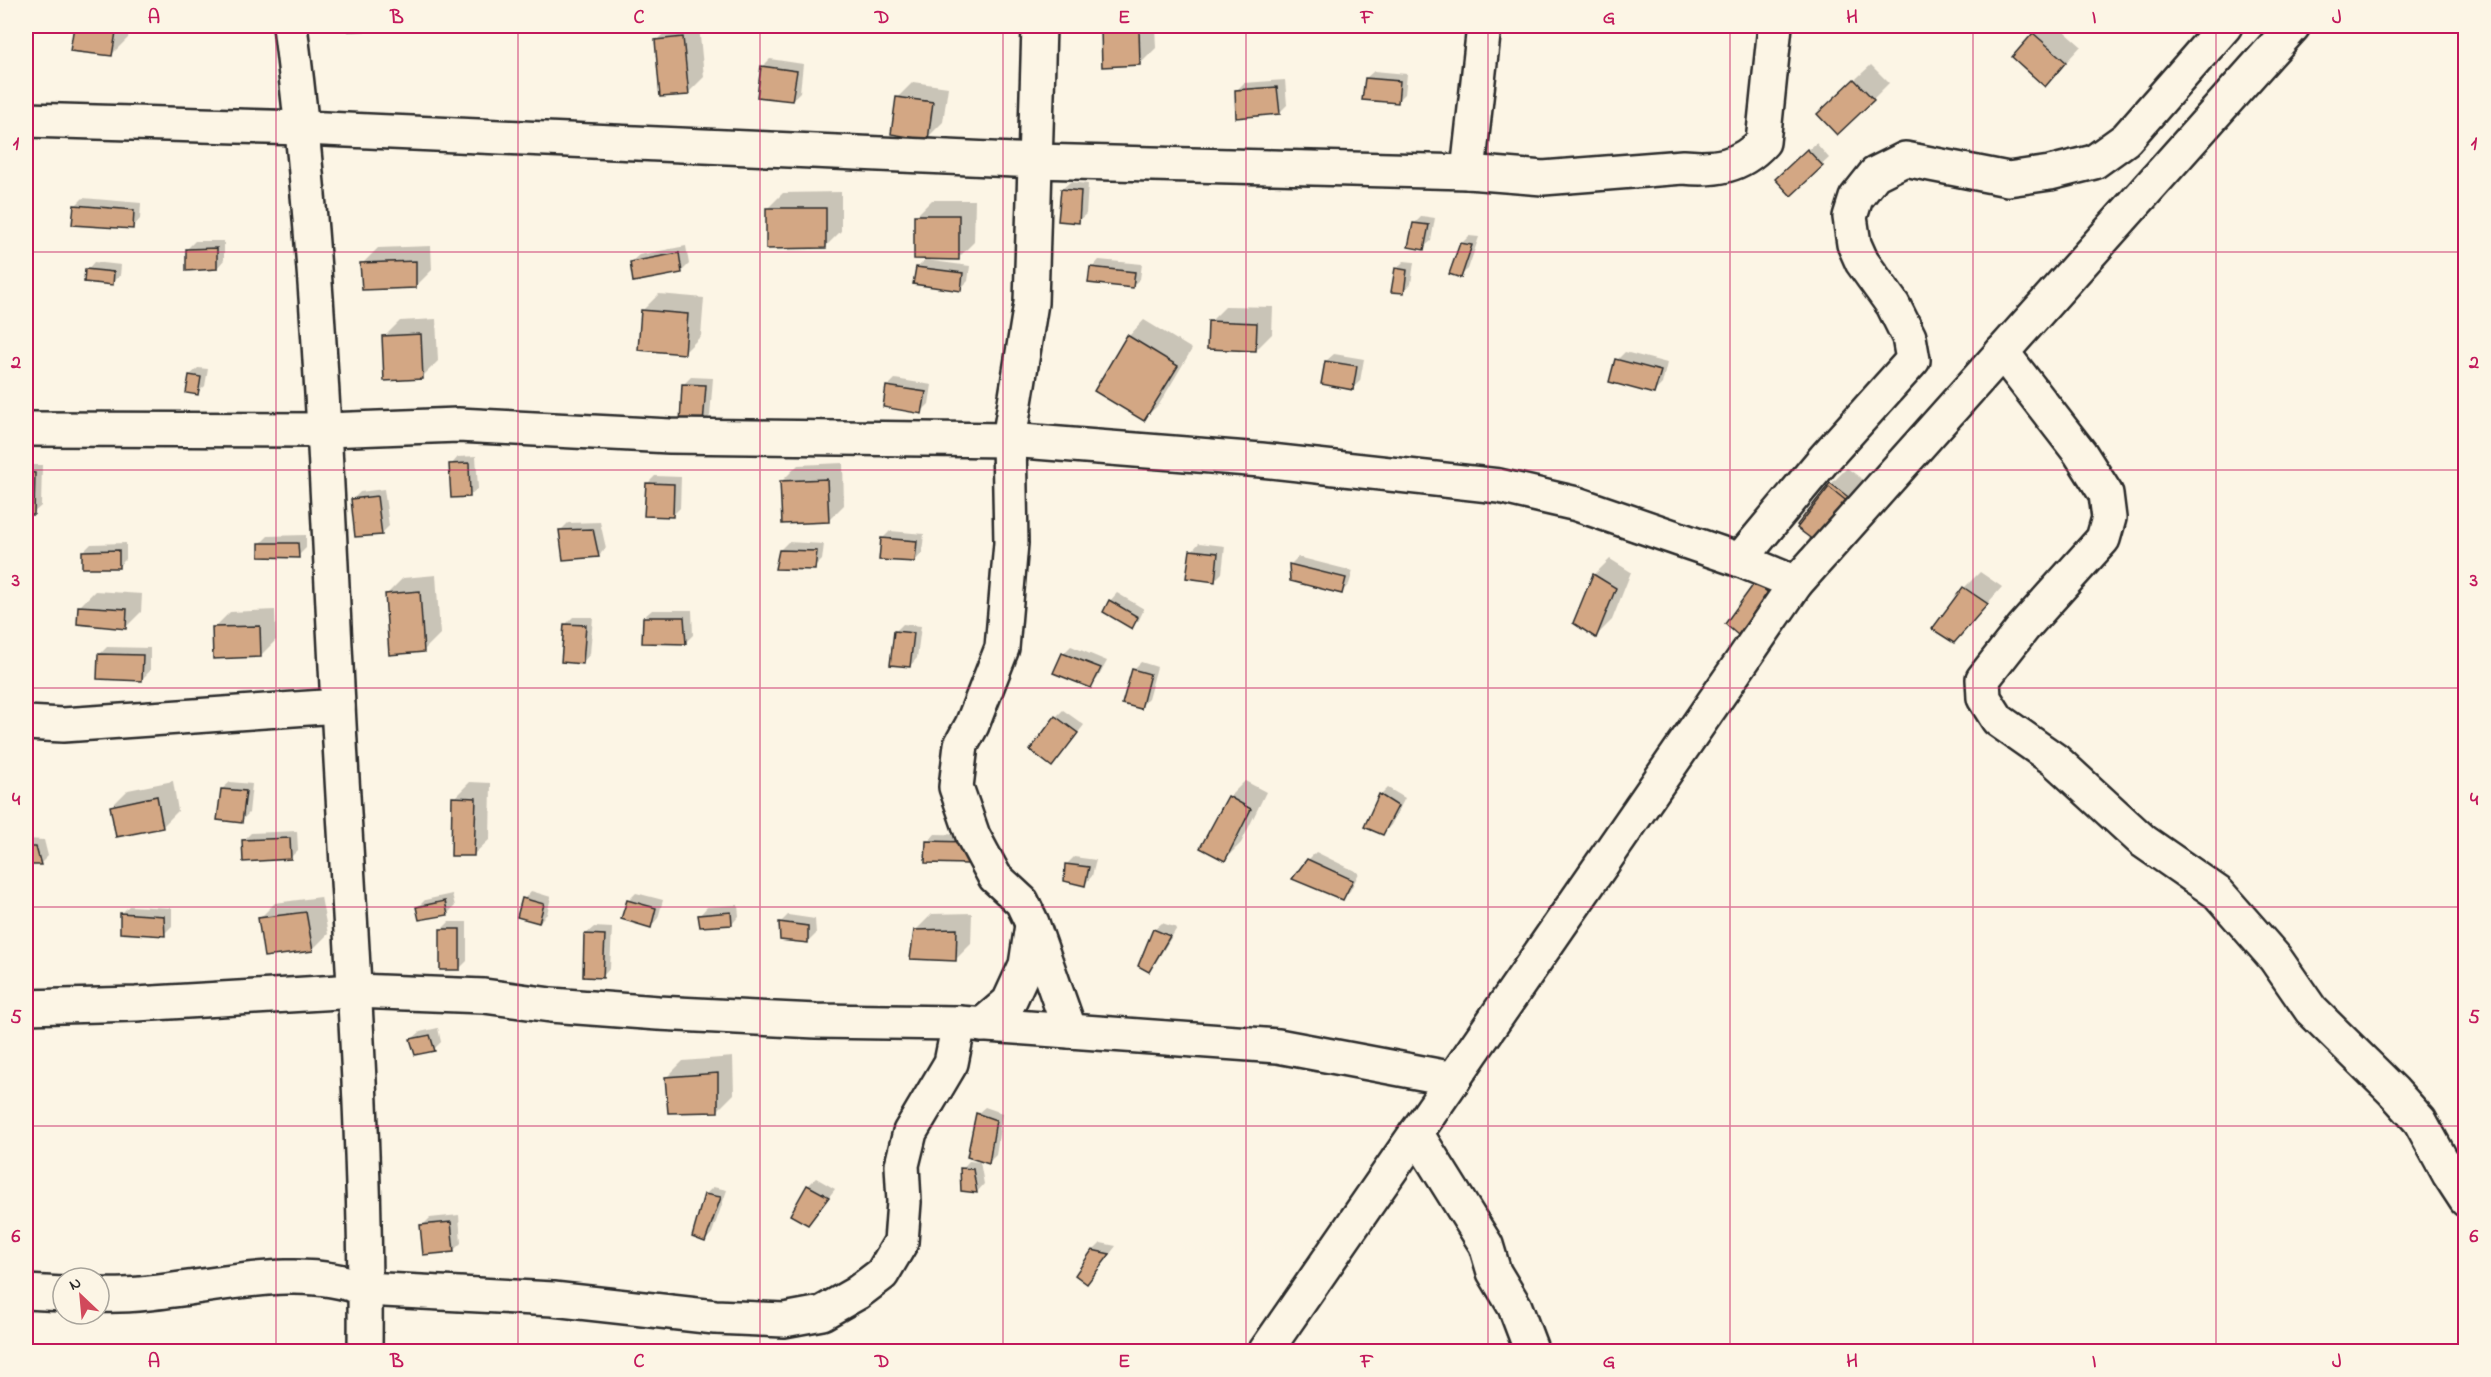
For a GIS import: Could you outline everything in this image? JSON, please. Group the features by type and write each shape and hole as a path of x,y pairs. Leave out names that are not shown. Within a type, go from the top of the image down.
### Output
{"street":[{"path":"290,26 303,128 326,430 338,706 355,991 366,1289 365,1352"},
{"path":"1039,26 1031,303 1010,440 1011,543 1002,648 972,725 961,745 956,787 973,836 995,877 1022,902 1032,923 1070,1031"},
{"path":"1468,172 1484,26"},
{"path":"26,120 303,128 1035,161 1468,172 1543,178 1683,167 1722,168 1753,153 1763,142 1775,26"},
{"path":"1740,560 1913,360 1909,337 1893,305 1862,262 1854,244 1850,217 1856,198 1875,174 1905,159 2008,179 2050,173 2094,162 2126,139 2224,26"},
{"path":"1265,1352 1796,583 2293,26"},
{"path":"2002,352 2080,453 2106,494 2109,518 2103,539 2024,628 1983,679 1984,698 1998,720 2055,760 2143,841 2218,893 2275,958 2311,1010 2393,1090 2420,1121 2466,1200"},
{"path":"26,429 326,430 458,425 670,436 1010,440 1261,460 1499,486 1577,504 1740,560 1796,583"},
{"path":"26,723 63,725 338,706"},
{"path":"111,1294 289,1277 346,1281 366,1289 553,1299 715,1317 784,1320 822,1313 857,1293 882,1274 901,1242 904,1202 902,1165 910,1132 971,1024 1009,1002 1026,965 1032,923"},
{"path":"26,1007 136,1004 355,991 484,996 551,1005 658,1013 816,1021 971,1024 1278,1046 1454,1078"},
{"path":"1416,1133 1486,1245 1494,1272 1515,1307 1532,1352"},
{"path":"26,1292 51,1293"}],"building":[{"path":"74,26 117,26 112,56 70,51"},
{"path":"348,26 376,26 376,30 348,31"},
{"path":"938,26 968,26 969,30 938,32"},
{"path":"1139,29 1140,65 1102,67 1101,30"},
{"path":"2033,33 2066,62 2045,87 2012,57"},
{"path":"683,37 689,95 660,97 655,40"},
{"path":"761,66 797,71 792,101 757,97"},
{"path":"1365,78 1400,81 1398,103 1362,100"},
{"path":"1854,79 1874,100 1837,135 1817,114"},
{"path":"1277,87 1280,114 1236,118 1235,90"},
{"path":"896,97 933,102 928,140 891,134"},
{"path":"1807,149 1823,166 1791,196 1775,179"},
{"path":"1061,189 1081,191 1079,223 1058,221"},
{"path":"74,205 134,210 133,229 72,225"},
{"path":"766,208 826,208 826,248 766,249"},
{"path":"914,215 959,215 959,260 914,259"},
{"path":"1413,223 1429,225 1424,250 1408,247"},
{"path":"1460,243 1472,245 1461,278 1449,274"},
{"path":"217,248 217,269 186,271 186,249"},
{"path":"679,253 682,273 633,282 630,262"},
{"path":"416,261 416,288 362,290 360,263"},
{"path":"916,267 963,273 961,291 913,284"},
{"path":"1090,267 1135,272 1133,288 1088,283"},
{"path":"1395,268 1407,270 1404,293 1391,292"},
{"path":"85,269 114,272 113,285 84,282"},
{"path":"641,310 688,314 685,354 638,350"},
{"path":"1208,321 1257,323 1256,351 1207,349"},
{"path":"421,334 423,379 384,381 382,336"},
{"path":"1127,335 1178,366 1144,421 1094,391"},
{"path":"1615,359 1661,371 1654,394 1609,382"},
{"path":"1325,361 1357,366 1353,390 1321,384"},
{"path":"189,375 201,377 198,395 186,393"},
{"path":"682,384 706,385 703,425 680,424"},
{"path":"886,386 926,392 922,414 883,407"},
{"path":"469,463 470,497 451,498 449,464"},
{"path":"26,472 35,473 34,515 26,515"},
{"path":"827,479 829,522 782,524 780,481"},
{"path":"646,483 674,484 673,517 644,516"},
{"path":"1830,483 1851,499 1818,539 1797,525"},
{"path":"1829,487 1849,503 1817,543 1797,528"},
{"path":"377,496 382,535 355,537 351,499"},
{"path":"593,529 599,557 563,560 559,530"},
{"path":"881,538 917,541 915,562 879,560"},
{"path":"259,543 298,543 299,558 259,557"},
{"path":"119,550 119,568 82,568 82,551"},
{"path":"779,550 817,551 815,570 775,569"},
{"path":"1190,550 1218,553 1215,582 1186,578"},
{"path":"1289,564 1346,578 1342,594 1290,581"},
{"path":"1593,574 1616,588 1596,638 1573,623"},
{"path":"1756,581 1769,594 1738,635 1725,624"},
{"path":"1963,587 1988,604 1954,643 1932,629"},
{"path":"420,591 424,652 389,655 385,594"},
{"path":"1109,600 1138,617 1132,629 1103,612"},
{"path":"78,606 127,609 126,629 77,624"},
{"path":"643,617 684,617 686,644 642,643"},
{"path":"564,624 586,625 583,664 561,662"},
{"path":"260,626 261,657 213,659 212,627"},
{"path":"894,631 914,633 910,667 890,665"},
{"path":"1062,653 1101,668 1091,688 1053,673"},
{"path":"98,654 143,655 142,681 97,679"},
{"path":"1132,669 1150,674 1141,709 1122,704"},
{"path":"1055,716 1078,733 1052,767 1030,750"},
{"path":"221,789 246,791 242,823 217,820"},
{"path":"1379,794 1398,806 1383,835 1364,827"},
{"path":"157,796 163,828 116,837 110,806"},
{"path":"1228,796 1251,809 1225,861 1200,848"},
{"path":"452,797 476,798 474,856 451,856"},
{"path":"290,838 291,859 243,862 242,840"},
{"path":"926,841 968,842 968,864 925,863"},
{"path":"26,847 36,847 41,865 26,865"},
{"path":"1307,859 1353,880 1343,900 1292,879"},
{"path":"1065,864 1089,867 1085,886 1064,881"},
{"path":"522,898 544,904 539,923 517,917"},
{"path":"627,900 656,908 651,928 621,919"},
{"path":"445,901 448,915 419,920 416,907"},
{"path":"306,912 313,951 264,957 258,918"},
{"path":"731,912 732,925 700,927 698,915"},
{"path":"120,913 164,916 165,936 120,933"},
{"path":"779,922 808,926 808,943 780,940"},
{"path":"440,929 460,929 460,970 440,970"},
{"path":"957,929 956,961 910,959 914,930"},
{"path":"1153,929 1170,936 1149,972 1138,966"},
{"path":"584,934 605,935 603,978 583,977"},
{"path":"430,1035 435,1051 415,1055 410,1039"},
{"path":"718,1073 718,1112 668,1113 665,1077"},
{"path":"976,1113 996,1120 989,1164 967,1157"},
{"path":"960,1168 973,1169 977,1193 961,1191"},
{"path":"807,1185 829,1197 808,1225 790,1215"},
{"path":"704,1194 721,1197 705,1242 692,1237"},
{"path":"451,1222 454,1252 423,1255 420,1225"},
{"path":"1092,1250 1110,1254 1087,1284 1075,1275"}]}
